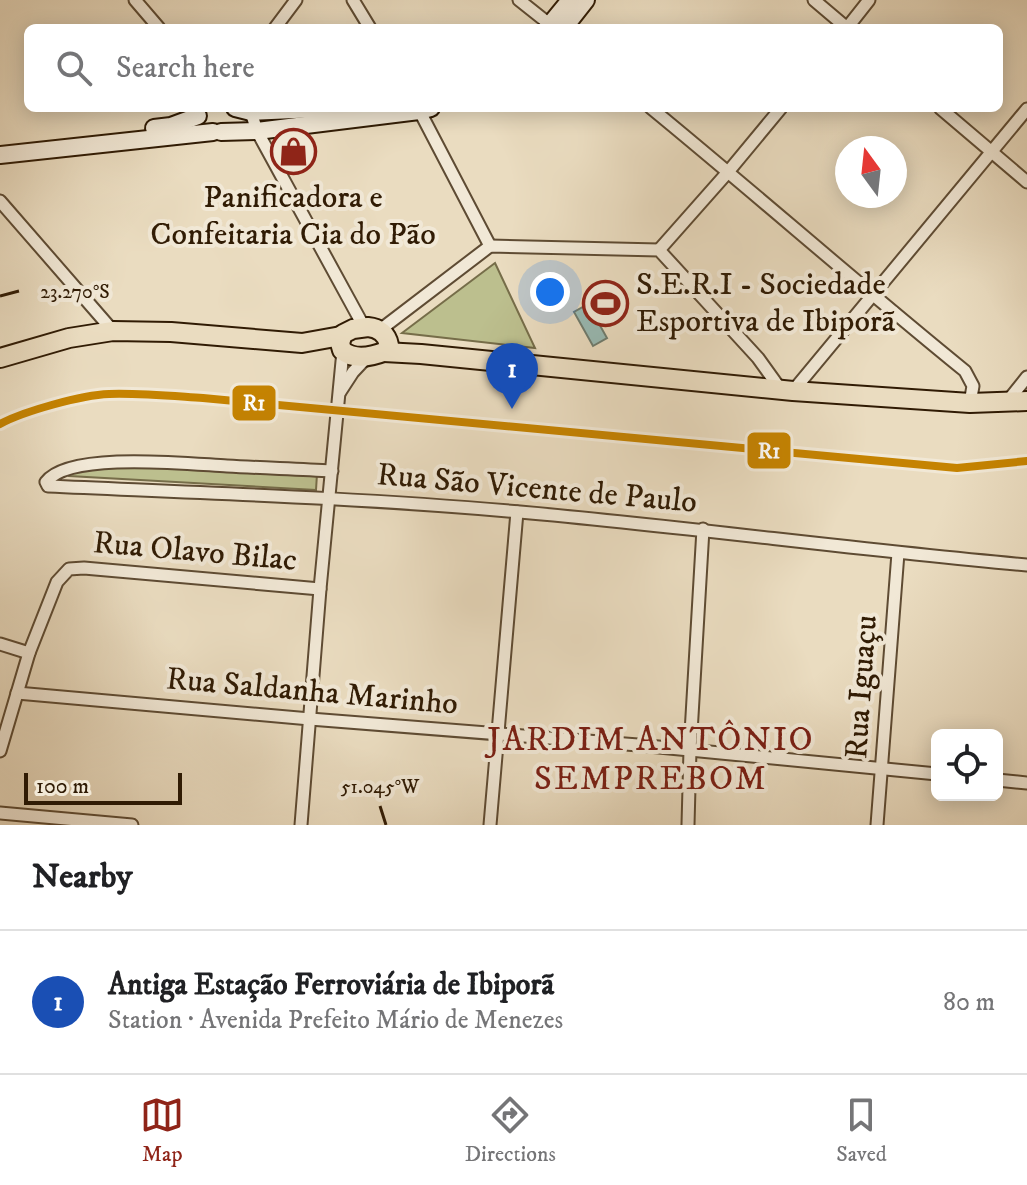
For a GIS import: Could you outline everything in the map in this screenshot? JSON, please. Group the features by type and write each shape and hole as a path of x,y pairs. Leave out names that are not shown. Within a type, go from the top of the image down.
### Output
{"main road":[{"path":"556,24 570,0"},
{"path":"558,24 586,0"},
{"path":"0,155 171,126 199,112 204,128 217,132 232,124 237,112"},
{"path":"314,112 360,112"},
{"path":"0,145 257,131 339,113"},
{"path":"0,358 69,338 113,331 171,332 302,343 362,341 421,354 787,391 970,403 1027,401"}],"street":[{"path":"135,0 156,24"},
{"path":"278,24 296,0"},
{"path":"353,0 368,24"},
{"path":"519,0 550,24"},
{"path":"814,0 842,24"},
{"path":"850,24 869,0"},
{"path":"301,825 338,396 362,341 490,246 659,250 787,391 873,296 1027,109"},
{"path":"241,112 257,131 348,297 362,341 353,372 338,396"},
{"path":"424,112 490,246"},
{"path":"656,112 965,371 973,386 970,403"},
{"path":"659,250 778,112"},
{"path":"945,112 1027,182"},
{"path":"0,201 113,331"},
{"path":"1007,402 1027,377"},
{"name":"Rua São Vicente de Paulo","path":"332,471 133,461 84,466 53,474 47,480 48,486 329,498 517,512 1027,565"},
{"path":"490,825 517,512"},
{"path":"688,825 703,529"},
{"name":"Rua Iguaçu","path":"877,825 898,553"},
{"name":"Rua Olavo Bilac","path":"0,751 29,653 57,582 69,569 77,567 320,589"},
{"path":"0,644 29,653"},
{"name":"Rua Saldanha Marinho","path":"17,693 931,773"},
{"path":"1003,781 1027,783"},
{"path":"0,813 132,825"}],"green space":[{"path":"495,263 535,348 402,333"},
{"path":"110,465 317,474 316,490 68,474"}],"water":[{"path":"588,304 607,338 593,346 574,312"}],"transit line":[{"name":"R1","path":"0,424 38,409 84,397 144,394 957,468 1027,461"}],"place":[{"name":"Panificadora e Confeitaria Cia do Pão","path":"293,151"},
{"name":"S.E.R.I - Sociedade Esportiva de Ibiporã","path":"605,303"},
{"name":"Antiga Estação Ferroviária de Ibiporã","path":"512,409"}],"district":[{"name":"JARDIM ANTÔNIO SEMPREBOM","path":"651,760"}]}
